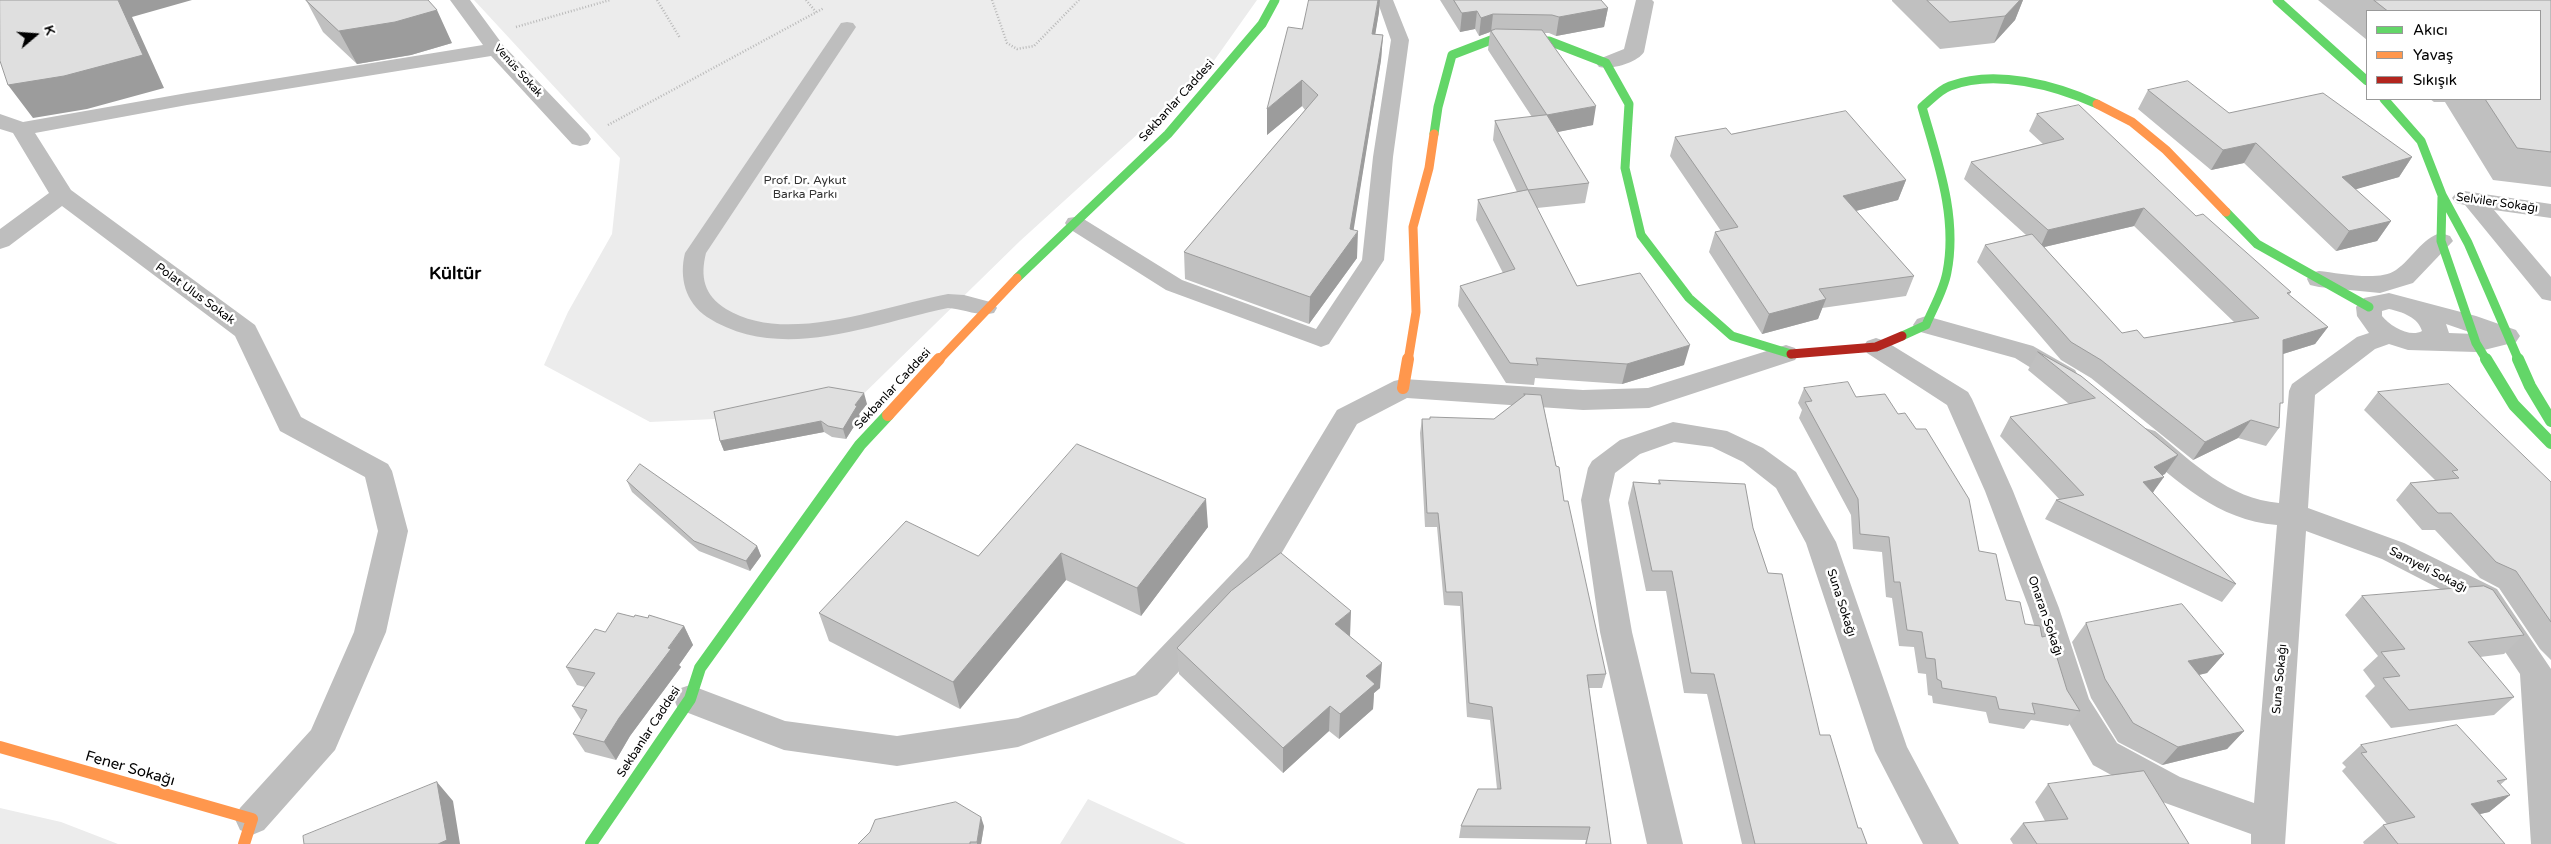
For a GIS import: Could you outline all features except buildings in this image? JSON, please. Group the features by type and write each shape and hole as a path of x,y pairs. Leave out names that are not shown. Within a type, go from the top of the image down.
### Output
{"street":[{"name":"Venüs Sokak","path":"460,0 491,42 580,139"},
{"name":"Sekbanlar Caddesi","path":"591,844 690,699 700,668 860,445 986,308 1168,134 1262,24 1275,0"},
{"path":"2277,0 2366,80"},
{"path":"1606,63 1634,52 1644,2"},
{"path":"1404,388 1416,312 1413,227 1429,168 1438,107 1452,54 1491,40 1549,41 1606,63 1629,104 1625,168 1641,235 1689,298 1732,336 1786,354"},
{"path":"10,125 187,99 491,42"},
{"path":"1926,325 1946,272 1950,231 1944,192 1922,108 1949,86 1990,78 2030,84 2084,97 2132,122 2166,150 2258,244 2369,307"},
{"path":"2385,100 2421,141 2442,195 2468,243 2506,336 2530,386 2551,421"},
{"name":"Polat Ulus Sokak","path":"10,125 62,195 246,331 290,424 378,471 393,531 370,632 323,740 248,831"},
{"path":"0,241 62,195"},
{"path":"2442,195 2441,241 2471,332 2514,405 2551,443"},
{"name":"Selviler Sokağı","path":"2442,195 2551,210"},
{"path":"2472,199 2551,293"},
{"path":"2319,279 2380,285 2404,277 2441,241"},
{"path":"2369,307 2380,302 2400,303 2471,332 2506,336"},
{"path":"2400,303 2422,312 2430,319 2436,333 2433,338 2426,341"},
{"path":"2369,307 2369,318 2374,324 2389,335 2409,341 2426,341 2471,332"},
{"path":"690,699 784,735 897,750 1018,732 1146,685 1259,566 1347,417 1404,388 1584,400 1649,398 1786,354 1876,347 1926,325 2024,352 2089,392"},
{"name":"Suna Sokağı","path":"2269,835 2302,391 2366,343 2389,335"},
{"name":"Onaran Sokağı","path":"1876,347 1958,399 2006,509 2044,608 2074,704 2105,754 2169,789 2269,835"},
{"path":"1649,398 1672,432 1630,447 1602,468 1595,500 1616,632 1665,844"},
{"path":"2127,424 2203,486 2256,512 2294,515"},
{"name":"Suna Sokağı","path":"1672,432 1717,438 1753,455 1786,480 1821,542 1892,751 1942,844"},
{"name":"Samyeli Sokağı","path":"2294,515 2393,551 2486,598 2536,671 2549,844"},
{"name":"Fener Sokağı","path":"0,747 248,831"}],"lane":[{"path":"1075,223 1174,285 1321,339 1374,260 1383,157 1400,40 1385,0"},
{"path":"847,27 696,253 692,266 695,290 702,302 727,320 770,330 830,329 948,301 964,302 986,308"}],"path":[{"path":"491,42 610,0"},
{"path":"657,0 680,38"},
{"path":"806,0 816,12"},
{"path":"992,0 1007,44 1017,49 1034,46 1080,0"},
{"path":"580,139 663,97 723,61 832,4"}],"green space":[{"name":"Prof. Dr. Aykut Barka Parkı","path":"474,0 1257,0 1206,72 1020,241 844,413 650,422 544,365 568,312 612,234 620,158"},
{"path":"1088,799 1186,844 1060,844"},
{"path":"0,808 61,822 118,844 0,844"}],"traffic: fast":[{"path":"1017,278 1168,134 1262,24 1275,0"},
{"path":"2277,0 2366,80"},
{"path":"1434,134 1438,107 1452,55 1491,40 1549,41 1606,63 1629,104 1625,168 1641,235 1689,298 1732,336 1791,354"},
{"path":"1902,336 1926,325 1945,279 1950,251 1950,230 1944,188 1922,107 1950,86 1984,80 2004,80 2045,86 2082,97 2097,104"},
{"path":"2385,100 2421,141 2442,195 2468,243 2530,386 2551,421"},
{"path":"2442,197 2441,241 2476,343 2514,405 2551,443"},
{"path":"2226,212 2257,244 2369,307"},
{"path":"591,844 690,699 700,668 860,445 888,415"}],"traffic: slow":[{"path":"2097,104 2132,122 2166,150 2226,212"},
{"path":"1403,388 1416,312 1413,227 1429,168 1434,134"},
{"path":"888,415 986,308 1017,278"},
{"path":"0,747 252,819 244,844"}],"traffic: jam":[{"path":"1791,354 1876,347 1902,336"}],"district":[{"name":"Kültür","path":"455,274"}]}
